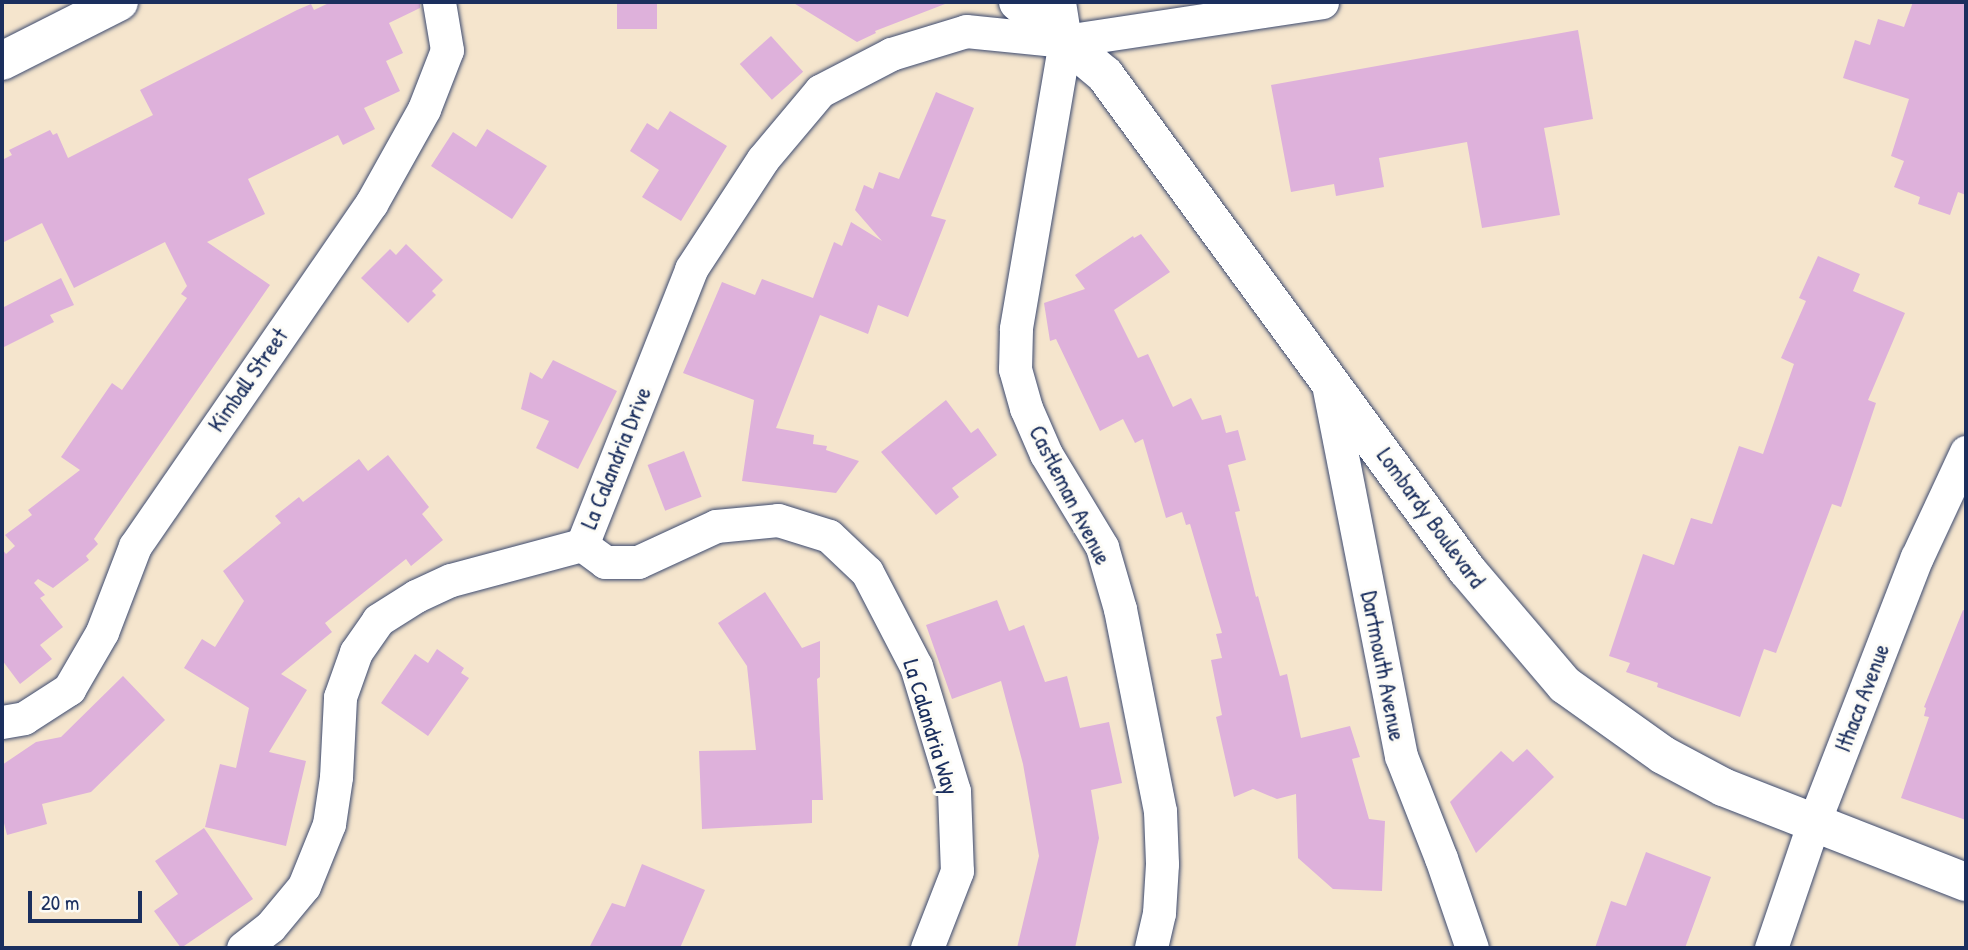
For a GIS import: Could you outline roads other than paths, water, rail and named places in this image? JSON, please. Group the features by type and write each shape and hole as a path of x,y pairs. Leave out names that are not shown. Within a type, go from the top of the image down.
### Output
{"street":[{"path":"2,61 119,2"},
{"name":"Kimball Street","path":"2,722 24,718 69,690 102,632 135,546 371,204 424,109 447,50 439,2"},
{"name":"Lombardy Boulevard","path":"1018,2 1105,75 1467,570 1566,685 1663,755 1723,787 1966,882"},
{"name":"Castleman Avenue","path":"1059,2 1065,41 1016,330 1015,369 1026,408 1046,454 1102,547 1120,610 1160,811 1160,913 1151,948"},
{"name":"La Calandria Drive","path":"243,948 270,927 304,886 329,824 336,777 340,697 356,652 378,620 416,596 451,580 582,545 691,269 764,159 820,91 891,54 966,31 1065,41 1322,2"},
{"name":"Dartmouth Avenue","path":"1326,375 1401,756 1441,858 1472,948"},
{"name":"Ithaca Avenue","path":"1771,948 1814,822 1917,557 1966,452"},
{"name":"La Calandria Way","path":"582,545 605,562 638,562 716,526 778,520 829,536 867,572 916,666 954,791 957,871 927,948"}]}
